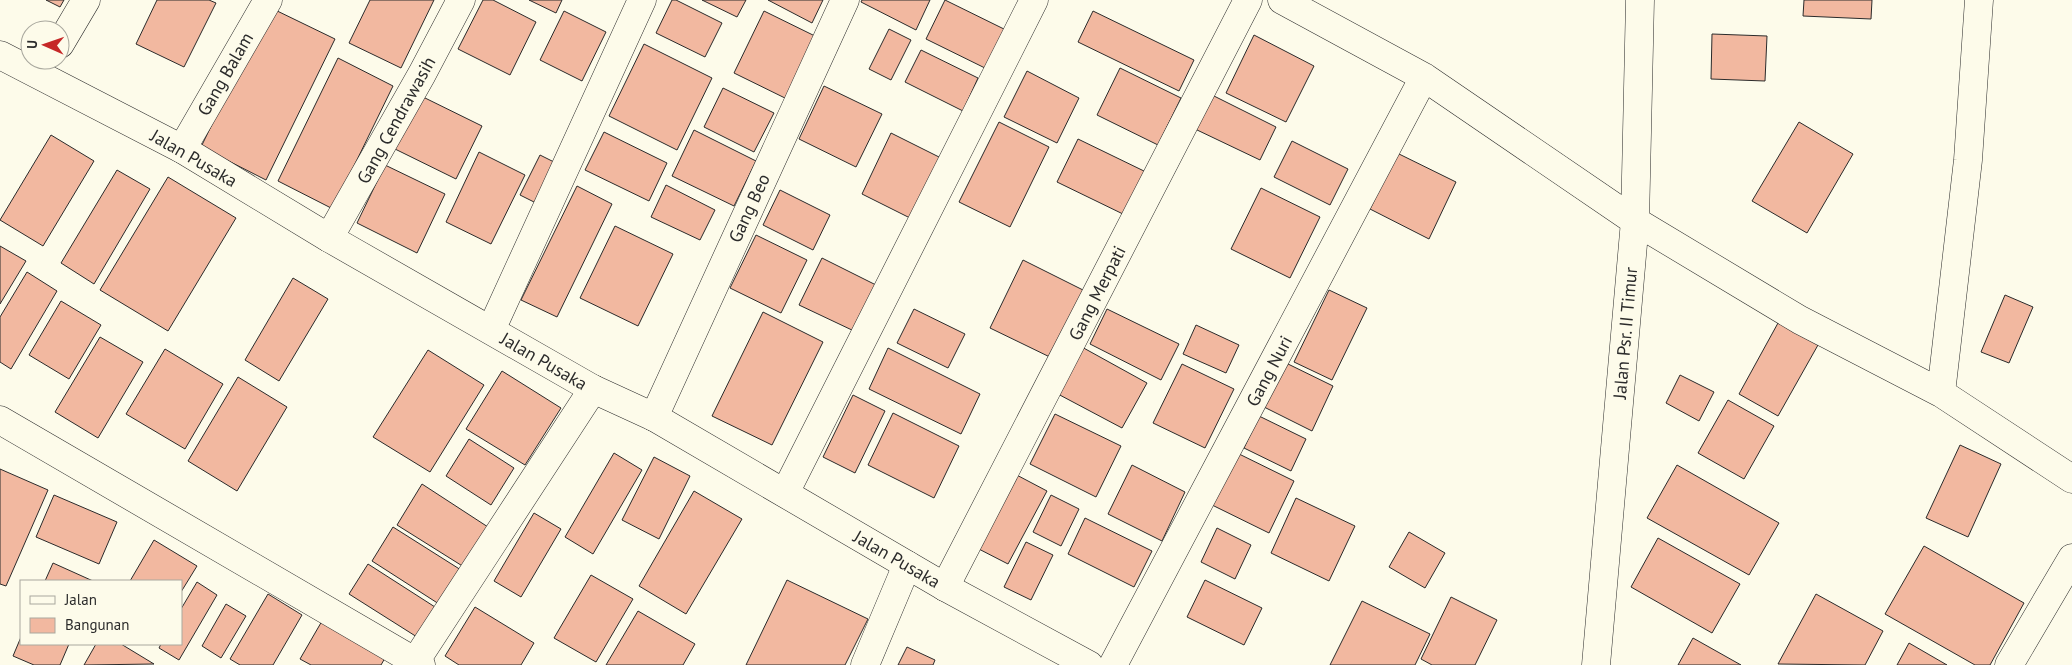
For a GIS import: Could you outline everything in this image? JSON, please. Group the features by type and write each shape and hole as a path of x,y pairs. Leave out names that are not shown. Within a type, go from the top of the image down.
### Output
{"street":[{"path":"70,27 86,0"},
{"name":"Gang Balam","path":"182,148 268,0"},
{"name":"Gang Cendrawasih","path":"329,238 422,74 460,0"},
{"path":"491,330 642,0"},
{"name":"Gang Beo","path":"654,417 845,0"},
{"path":"785,493 1034,0"},
{"name":"Gang Merpati","path":"945,587 1248,0"},
{"path":"1282,0 1424,77 1635,220 1800,320 1941,393 2072,479"},
{"name":"Jalan Psr. II Timur","path":"1596,665 1635,220 1640,0"},
{"path":"1941,393 1968,160 1979,0"},
{"name":"Jalan Pusaka","path":"0,55 20,61"},
{"name":"Jalan Pusaka","path":"48,70 182,148 329,238 593,389 654,417 945,587 1088,665"},
{"name":"Gang Nuri","path":"1113,665 1424,77"},
{"path":"0,420 416,664 593,389"},
{"path":"2009,665 2072,558"},
{"path":"865,665 907,565"}],"building":[{"path":"46,0 64,0 60,7"},
{"path":"157,0 209,0 216,3 184,67 136,44"},
{"path":"370,0 434,0 401,68 349,43"},
{"path":"483,0 493,0 536,22 510,75 458,49"},
{"path":"529,0 562,0 556,13"},
{"path":"672,0 676,0 722,23 705,57 656,33"},
{"path":"702,0 746,0 737,17"},
{"path":"768,0 823,0 812,23"},
{"path":"862,0 930,0 916,30 861,2"},
{"path":"945,0 1008,31 989,70 926,39"},
{"path":"1804,0 1872,0 1871,19 1803,16"},
{"path":"269,7 335,39 266,180 201,147"},
{"path":"564,11 606,32 582,81 540,60"},
{"path":"764,11 819,38 789,100 734,73"},
{"path":"1093,11 1194,60 1179,91 1078,42"},
{"path":"889,29 911,40 891,80 869,69"},
{"path":"1712,34 1767,36 1765,81 1711,79"},
{"path":"1254,35 1314,66 1286,122 1226,93"},
{"path":"644,44 712,78 677,150 609,116"},
{"path":"921,50 978,78 963,111 905,82"},
{"path":"338,58 393,86 333,209 278,181"},
{"path":"1120,68 1181,98 1158,145 1097,115"},
{"path":"1027,71 1079,98 1057,143 1004,117"},
{"path":"824,86 882,114 856,167 799,139"},
{"path":"723,88 774,113 754,152 704,127"},
{"path":"1212,95 1276,127 1260,160 1195,129"},
{"path":"421,96 482,126 456,179 395,149"},
{"path":"999,122 1049,147 1010,227 959,202"},
{"path":"1799,122 1853,154 1807,233 1752,201"},
{"path":"694,130 756,161 734,206 672,176"},
{"path":"604,132 667,163 649,201 585,170"},
{"path":"891,133 941,158 912,219 862,194"},
{"path":"51,135 94,161 43,246 0,220"},
{"path":"1078,139 1146,172 1125,215 1057,182"},
{"path":"1292,141 1348,169 1330,205 1274,177"},
{"path":"479,152 525,175 491,244 446,222"},
{"path":"1397,153 1456,182 1429,239 1370,209"},
{"path":"540,155 562,166 542,206 520,195"},
{"path":"385,165 445,194 417,253 357,223"},
{"path":"117,170 150,189 94,284 61,263"},
{"path":"168,177 236,218 168,331 100,290"},
{"path":"666,185 715,210 700,240 651,217"},
{"path":"577,186 612,204 557,317 521,300"},
{"path":"1261,188 1320,217 1290,278 1231,249"},
{"path":"780,190 830,215 813,250 763,225"},
{"path":"615,226 673,254 638,326 580,298"},
{"path":"756,235 807,260 781,313 730,288"},
{"path":"0,246 26,261 0,304"},
{"path":"822,258 876,285 854,331 799,305"},
{"path":"1023,260 1089,293 1056,360 990,328"},
{"path":"27,272 57,291 11,369 0,362 0,317"},
{"path":"293,278 328,299 279,381 245,360"},
{"path":"1329,290 1367,308 1332,380 1294,362"},
{"path":"2005,295 2033,307 2009,363 1981,352"},
{"path":"61,301 101,325 69,379 29,355"},
{"path":"914,309 965,334 948,368 897,343"},
{"path":"1107,309 1179,344 1161,380 1090,344"},
{"path":"763,312 823,342 772,445 712,416"},
{"path":"1778,323 1818,345 1778,416 1739,394"},
{"path":"1196,325 1239,345 1226,373 1183,354"},
{"path":"100,337 143,362 98,438 55,412"},
{"path":"1080,346 1147,383 1122,428 1056,393"},
{"path":"888,348 980,394 961,434 869,389"},
{"path":"165,349 223,384 185,449 126,414"},
{"path":"428,350 484,385 430,472 373,437"},
{"path":"1286,363 1333,386 1312,431 1264,407"},
{"path":"1182,364 1234,389 1205,448 1153,423"},
{"path":"502,371 561,408 525,465 466,429"},
{"path":"1680,375 1714,392 1699,421 1666,403"},
{"path":"238,377 287,407 237,491 188,461"},
{"path":"853,395 885,411 855,473 823,457"},
{"path":"1728,400 1774,426 1744,479 1698,453"},
{"path":"893,413 959,446 934,498 868,465"},
{"path":"1055,414 1121,446 1096,497 1030,464"},
{"path":"1259,416 1306,439 1291,471 1244,448"},
{"path":"469,439 514,468 491,505 446,476"},
{"path":"1960,445 2001,464 1968,537 1926,518"},
{"path":"1233,451 1294,481 1269,533 1208,503"},
{"path":"614,453 642,470 593,554 565,537"},
{"path":"654,457 690,476 659,539 622,520"},
{"path":"1132,465 1185,492 1162,541 1108,514"},
{"path":"1677,465 1779,523 1749,575 1647,518"},
{"path":"0,469 48,490 6,586 0,584"},
{"path":"1011,472 1047,491 1008,564 973,546"},
{"path":"422,484 488,527 464,567 397,525"},
{"path":"694,491 742,519 686,614 639,586"},
{"path":"54,495 117,522 99,564 36,537"},
{"path":"1051,495 1079,509 1061,546 1033,532"},
{"path":"1296,498 1355,526 1329,581 1271,553"},
{"path":"534,513 561,529 521,597 494,581"},
{"path":"1085,518 1152,551 1134,587 1068,554"},
{"path":"393,527 461,570 439,604 372,561"},
{"path":"1217,528 1251,545 1235,579 1201,562"},
{"path":"1409,532 1445,553 1425,588 1389,567"},
{"path":"1658,538 1740,584 1712,633 1631,587"},
{"path":"154,540 197,566 182,590 182,580 131,580"},
{"path":"1026,542 1053,555 1031,600 1004,587"},
{"path":"1924,546 2024,603 1990,665 1975,665 1885,614"},
{"path":"53,563 91,580 45,580"},
{"path":"368,564 435,607 417,637 349,594"},
{"path":"591,575 633,599 596,662 554,638"},
{"path":"787,580 868,619 845,665 746,665"},
{"path":"1205,580 1262,608 1244,645 1187,617"},
{"path":"197,582 217,595 179,660 159,648 160,645 182,645 182,607"},
{"path":"268,594 302,615 273,665 240,665 230,659"},
{"path":"1816,594 1883,631 1865,665 1778,664"},
{"path":"1451,597 1497,620 1475,665 1432,665 1421,659"},
{"path":"1362,601 1430,634 1415,665 1330,665"},
{"path":"226,604 246,616 221,658 202,646"},
{"path":"475,607 534,643 521,665 459,665 445,656"},
{"path":"638,611 695,644 683,665 606,665"},
{"path":"322,621 385,658 381,665 311,665 300,659"},
{"path":"1693,638 1741,665 1678,665"},
{"path":"20,639 20,645 69,645 60,665 34,665 13,656"},
{"path":"1909,643 1947,665 1897,665"},
{"path":"95,645 123,645 154,664 84,665"},
{"path":"907,647 935,660 933,665 898,665"}]}
